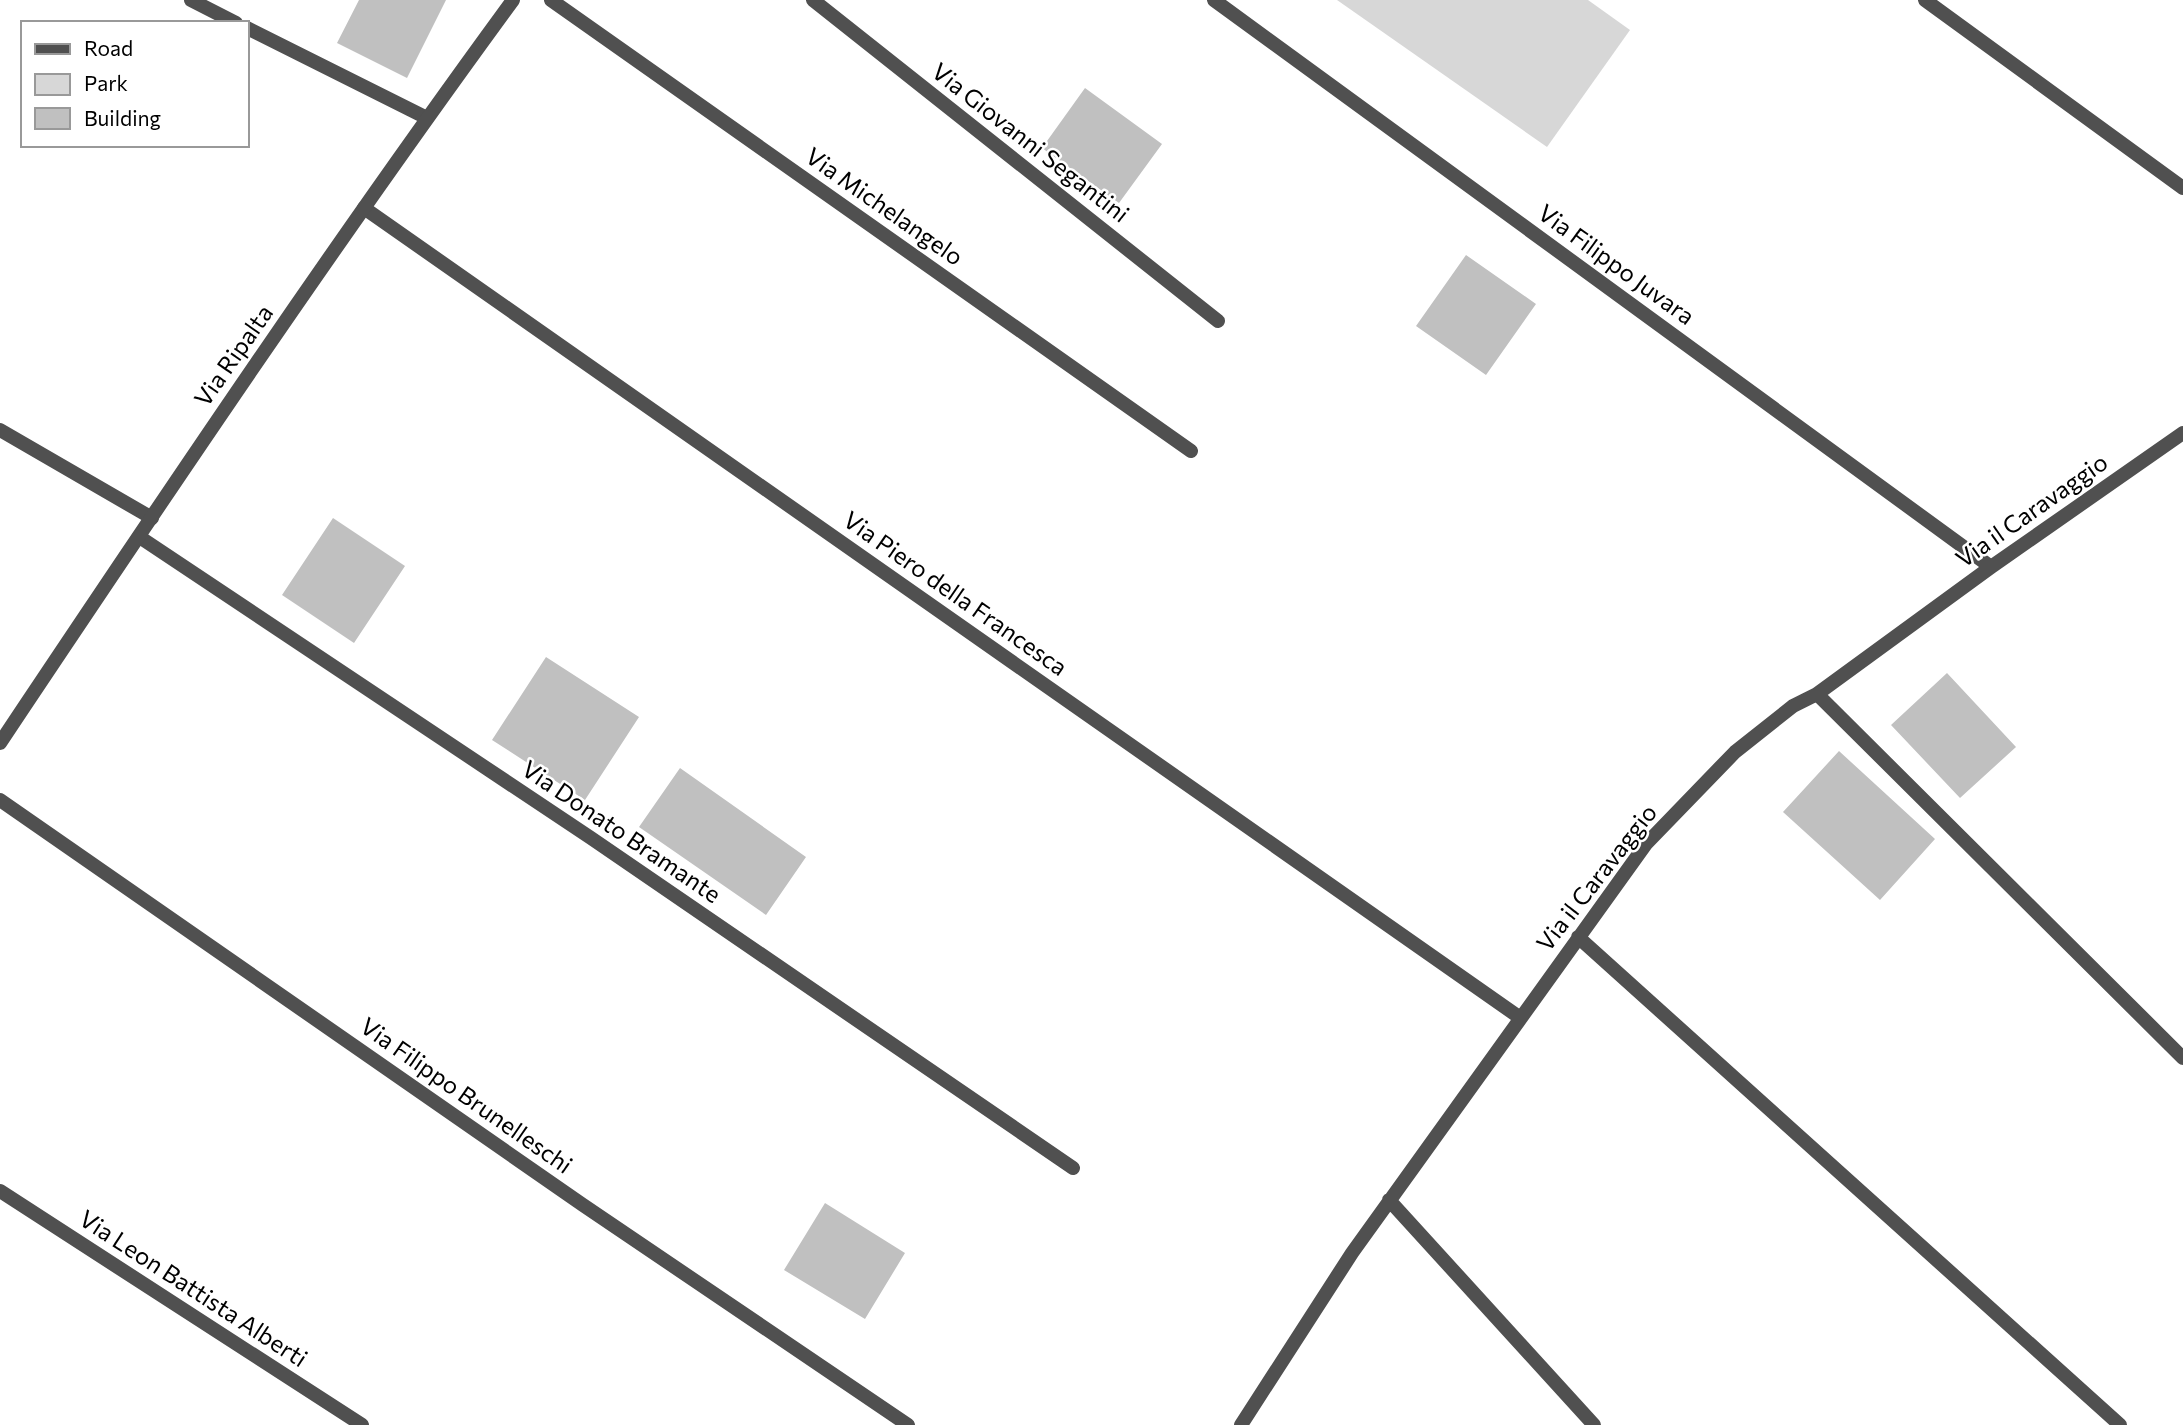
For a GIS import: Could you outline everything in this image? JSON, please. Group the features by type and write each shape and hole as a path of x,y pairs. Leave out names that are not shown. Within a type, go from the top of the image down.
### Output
{"street":[{"path":"191,0 232,21"},
{"name":"Via Ripalta","path":"0,743 426,118 513,0"},
{"name":"Via Michelangelo","path":"551,0 1191,451"},
{"name":"Via Giovanni Segantini","path":"813,0 1218,321"},
{"name":"Via Filippo Juvara","path":"1214,0 1991,567"},
{"path":"1925,0 2183,188"},
{"path":"248,29 426,118"},
{"name":"Via Piero della Francesca","path":"364,208 1519,1017"},
{"path":"0,430 152,518"},
{"name":"Via il Caravaggio","path":"1241,1425 1389,1200 1646,844 1735,752 1793,706 1817,694 1991,567 2183,433"},
{"name":"Via Donato Bramante","path":"141,538 591,838 1073,1168"},
{"path":"1817,694 2183,1058"},
{"name":"Via Filippo Brunelleschi","path":"0,800 560,1189 908,1425"},
{"path":"1578,937 2120,1425"},
{"name":"Via Leon Battista Alberti","path":"0,1191 362,1425"},
{"path":"1389,1200 1594,1425"}],"green space":[{"path":"1337,0 1588,0 1630,30 1547,147"}],"building":[{"path":"359,0 446,0 407,78 337,43"},
{"path":"1085,88 1162,144 1119,203 1042,148"},
{"path":"1466,255 1536,304 1486,375 1416,326"},
{"path":"333,518 405,566 354,643 282,595"},
{"path":"546,657 639,717 585,800 492,740"},
{"path":"1947,673 2016,747 1960,798 1891,725"},
{"path":"1839,751 1935,839 1880,900 1783,812"},
{"path":"680,768 806,857 766,915 639,827"},
{"path":"825,1203 905,1253 865,1319 784,1270"}]}
